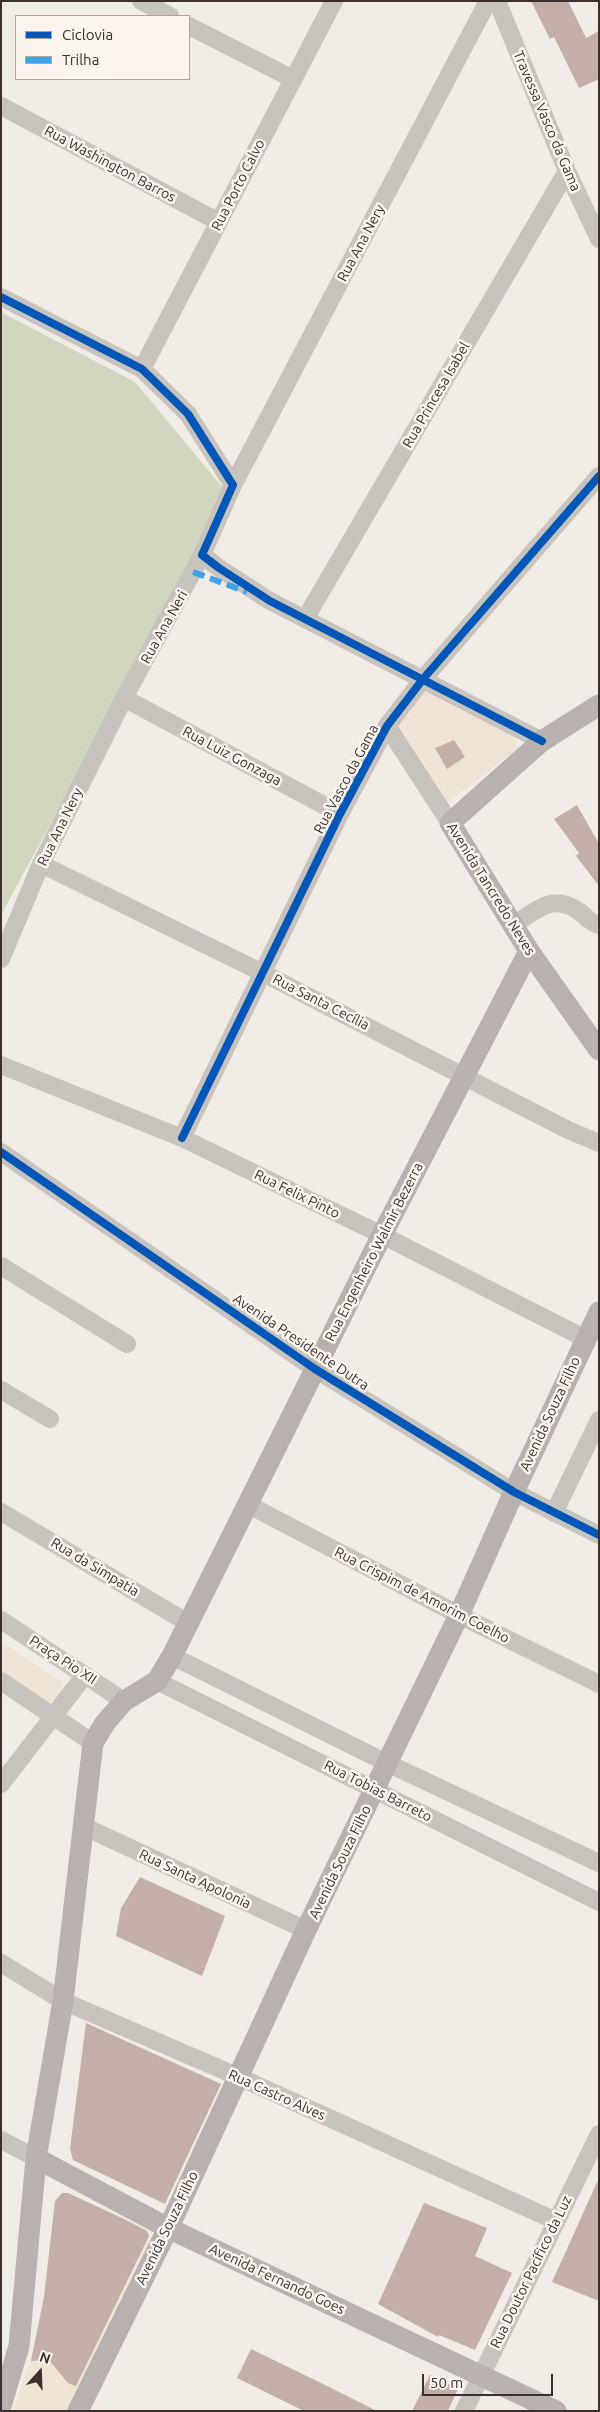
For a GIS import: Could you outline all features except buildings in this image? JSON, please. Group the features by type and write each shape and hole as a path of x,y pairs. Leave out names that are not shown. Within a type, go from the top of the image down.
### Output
{"main road":[{"path":"450,823 542,742 599,704"},
{"name":"Avenida Tancredo Neves","path":"450,823 529,951 599,1050"},
{"name":"Rua Engenheiro Walmir Bezerra","path":"93,1743 105,1724 124,1701 157,1681 172,1656 382,1235 529,951"},
{"name":"Avenida Souza Filho","path":"78,2411 240,2077 306,1930 459,1616 514,1492 599,1312"},
{"path":"1,2406 19,2346 36,2158 63,2001 85,1827 93,1743"},
{"name":"Avenida Fernando Goes","path":"36,2158 168,2228 556,2411"}],"street":[{"path":"141,1 168,15"},
{"name":"Rua Porto Calvo","path":"142,369 334,1"},
{"name":"Rua Ana Nery","path":"202,555 233,485 488,1"},
{"name":"Travessa Vasco da Gama","path":"498,1 567,172 599,239"},
{"path":"190,27 293,79"},
{"name":"Rua Washington Barros","path":"1,106 219,222"},
{"name":"Rua Princesa Isabel","path":"305,619 567,172"},
{"path":"1,297 142,369 188,414 233,485"},
{"name":"Rua Vasco da Gama","path":"182,1138 261,972 340,814 387,726 423,679 599,476"},
{"path":"202,555 218,568 270,601 542,742"},
{"name":"Rua Ana Neri","path":"124,698 202,555"},
{"name":"Rua Ana Nery","path":"1,959 41,864 124,698"},
{"name":"Rua Luiz Gonzaga","path":"124,698 340,814"},
{"name":"Avenida Tancredo Neves","path":"387,726 450,823"},
{"name":"Rua Santa Cecília","path":"41,864 261,972 568,1130 599,1143"},
{"path":"514,925 556,901 565,903 587,920 599,925"},
{"name":"Rua Felix Pinto","path":"1,1065 182,1138 382,1235 586,1339"},
{"name":"Avenida Presidente Dutra","path":"1,1152 315,1369 514,1492 599,1535"},
{"path":"1,1266 127,1344"},
{"path":"1,1390 50,1419"},
{"path":"554,1513 599,1420"},
{"name":"Rua Crispim de Amorim Coelho","path":"247,1504 459,1616 599,1684"},
{"name":"Rua da Simpatia","path":"1,1512 188,1623"},
{"name":"Praça Pio XII","path":"1,1620 124,1701"},
{"name":"Rua Tobias Barreto","path":"172,1656 387,1763 599,1863"},
{"path":"1,1784 85,1674"},
{"path":"1,1681 93,1743"},
{"name":"Rua Tobias Barreto","path":"157,1681 599,1902"},
{"name":"Rua Santa Apolonia","path":"85,1827 306,1930"},
{"name":"Rua Castro Alves","path":"1,1963 63,2001 240,2077 556,2221"},
{"name":"Rua Doutor Pacífico da Luz","path":"464,2411 599,2134"},
{"name":"Avenida Fernando Goes","path":"1,2140 36,2158"}],"green space":[{"path":"1,312 135,382 229,495 1,915"}],"shaded area":[{"path":"423,686 515,735 517,750 445,803 395,728"},
{"path":"1,1642 63,1683 62,1693 56,1700 47,1703 1,1673"},
{"path":"62,2193 68,2193 144,2228 148,2233 149,2240 67,2411 13,2411 31,2361 44,2297 55,2201"}],"marked path":[{"path":"193,572 247,592"}],"cycle path":[{"path":"1,297 142,369 188,414 233,485 202,555 270,601 542,741"},
{"path":"182,1138 340,814 387,726 423,679 599,476"},
{"path":"1,1152 315,1369 514,1492 599,1535"}]}
